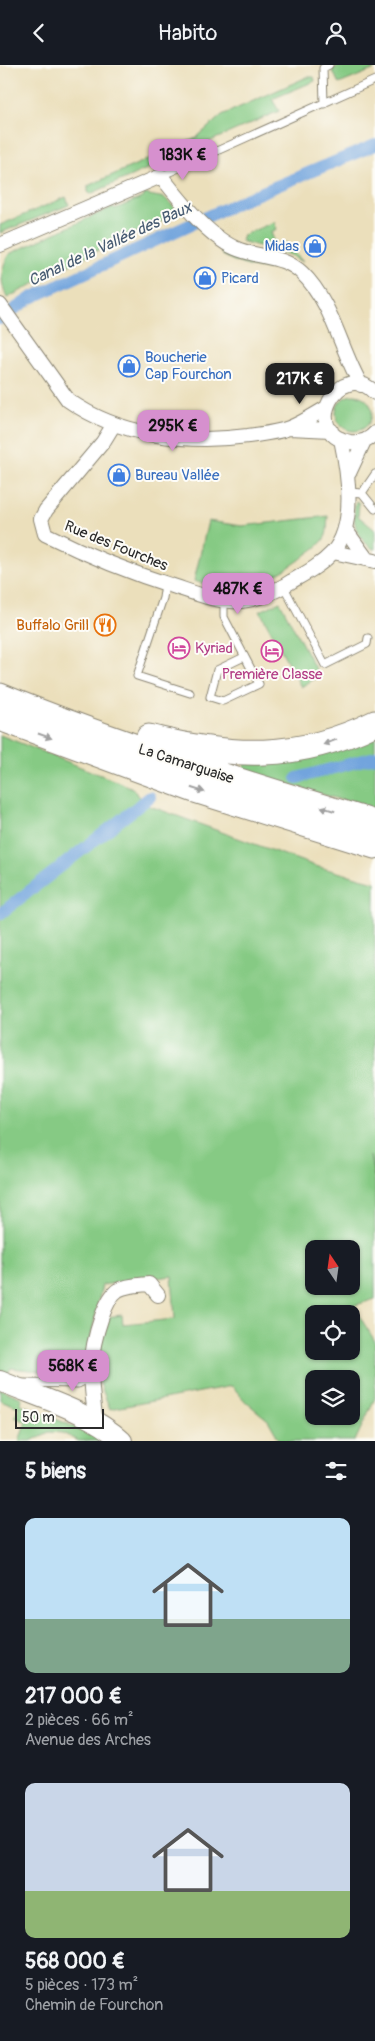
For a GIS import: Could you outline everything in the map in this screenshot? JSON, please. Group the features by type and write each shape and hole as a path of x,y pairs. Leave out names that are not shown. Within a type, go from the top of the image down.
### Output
{"highway":[{"path":"0,690 130,732 182,745 231,752 282,752 319,746 375,723"},
{"name":"La Camarguaise","path":"0,695 63,721 188,766 375,823"},
{"name":"La Camarguaise","path":"0,718 192,789 375,846"}],"street":[{"path":"2,246 161,176 182,203 222,241 235,248 284,261 304,275 335,324 346,356 371,389"},
{"path":"0,305 68,400 84,411 114,424 153,435 187,439 223,439 289,428 336,435 356,442 369,437"},
{"path":"340,388 346,356"},
{"path":"289,428 326,408 328,400 340,388 354,384 371,389"},
{"name":"Rue des Fourches","path":"114,424 103,442 46,509 41,519 45,535 134,574 207,597 232,601 255,598 284,587 319,564 333,552 342,539 345,529 348,473 336,435 325,416 326,408"},
{"name":"Rue des Fourches","path":"348,473 369,437"},
{"path":"345,529 370,559"},
{"path":"333,552 370,559"},
{"path":"96,1423 90,1378 90,1357 105,1306 117,1291 128,1287 149,1284 158,1295"},
{"path":"2,1381 96,1423 122,1441"}],"lane":[{"path":"324,104 323,68 329,65"},
{"path":"161,176 375,81"},
{"path":"362,493 375,474"},
{"path":"348,492 362,493 375,509"},
{"path":"165,584 163,598 137,676 190,693"},
{"path":"284,587 325,665 367,644 368,638"},
{"path":"224,600 224,617 259,684 223,701 210,697 217,670 244,657"},
{"path":"2,1381 78,1384 90,1378"}],"green space":[{"path":"342,65 375,65 375,69 339,84 332,69"},
{"path":"307,77 314,77 315,81 272,99 279,111 90,194 88,192 88,186 92,184 196,138 222,115"},
{"path":"144,194 165,198 177,210 168,218 94,252 7,298 2,276 9,254 113,207 115,209 144,197"},
{"path":"66,197 69,205 0,233 0,225"},
{"path":"274,222 277,229 271,232 276,246 285,242 303,262 291,255 241,241 243,235"},
{"path":"219,247 242,259 272,265 276,268 262,269 241,264 222,255"},
{"path":"354,395 361,396 367,400 371,406 371,420 367,426 361,430 354,431 347,430 341,426 337,420 336,413 337,406 341,400 347,396"},
{"path":"356,501 359,503 358,516 375,530 375,550 363,541 359,535 354,516"},
{"path":"328,516 327,533 323,541 281,572 253,583 239,586 209,585 194,581 208,521 242,526"},
{"path":"280,602 319,676 301,687 260,611"},
{"path":"375,732 375,810 243,771 245,763"},
{"path":"0,735 131,787 147,805 315,866 375,882 375,1176 370,1156 375,1184 375,1299 356,1305 305,1305 305,1360 360,1360 360,1317 375,1341 375,1398 355,1441 280,1441 268,1420 246,1402 232,1386 110,1409 96,1374 93,1353 106,1317 122,1315 123,1324 175,1319 172,1276 102,1285 87,1355 48,1372 11,1368 7,1374 0,1371"},
{"path":"0,1389 22,1398 21,1404 91,1434 102,1441 79,1441 62,1433 49,1432 31,1441 19,1441 26,1422 15,1417 19,1407 0,1400"}],"waterway":[{"name":"Canal de la Vallée des Baux","path":"0,319 31,298 248,198 375,145"},
{"path":"297,778 375,757"},
{"path":"0,914 150,797"}],"place":[{"name":"Midas","path":"315,246"},
{"name":"Picard","path":"205,278"},
{"name":"Boucherie Cap Fourchon","path":"129,366"},
{"name":"Bureau Vallée","path":"119,475"},
{"name":"Buffalo Grill","path":"105,625"},
{"name":"Kyriad","path":"179,648"},
{"name":"Première Classe","path":"272,651"}]}
